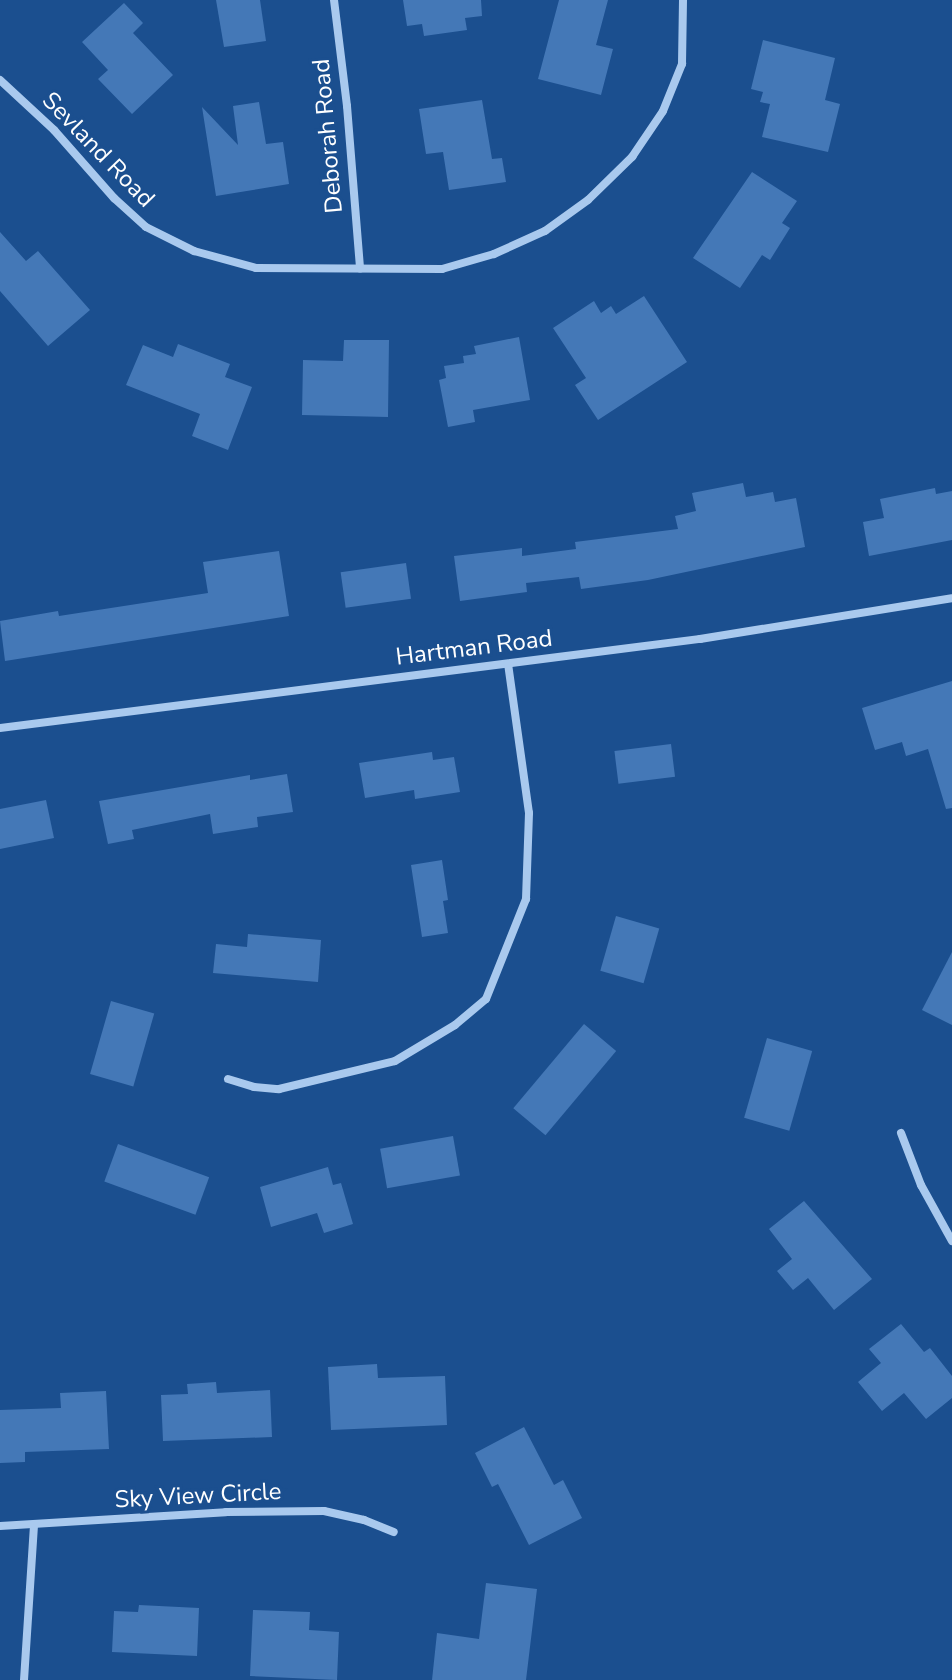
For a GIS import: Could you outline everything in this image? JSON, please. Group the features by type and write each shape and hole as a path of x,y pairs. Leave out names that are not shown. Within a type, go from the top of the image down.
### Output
{"street":[{"name":"Deborah Road","path":"334,0 347,106 360,268"},
{"name":"Sevland Road","path":"0,80 54,130 114,198 146,227 194,251 256,268 442,269 494,254 545,231 588,200 632,157 663,111 682,64 683,0"},
{"name":"Hartman Road","path":"0,728 715,637 952,598"},
{"path":"228,1079 254,1087 279,1089 395,1061 455,1025 486,999 526,899 529,813 508,664"},
{"path":"901,1133 921,1185 952,1241"},
{"name":"Sky View Circle","path":"0,1526 226,1512 324,1511 364,1520 394,1532"},
{"path":"24,1680 34,1525"}],"building":[{"path":"216,0 260,0 266,41 224,47"},
{"path":"403,0 481,0 482,16 465,18 467,30 424,36 422,24 407,26"},
{"path":"559,0 608,0 596,45 613,49 601,95 538,79"},
{"path":"124,3 143,23 133,33 173,75 132,114 98,79 108,70 82,42"},
{"path":"763,40 835,58 825,100 840,104 828,152 762,137 770,104 760,102 763,92 751,89"},
{"path":"482,100 492,159 502,158 506,182 449,190 443,152 426,154 419,109"},
{"path":"259,102 266,144 283,142 289,184 216,196 202,107 238,145 233,106"},
{"path":"752,172 797,201 782,223 790,228 770,260 762,255 740,288 693,258"},
{"path":"0,232 26,261 38,251 90,310 48,346 0,291"},
{"path":"644,296 687,362 598,420 575,385 586,378 553,328 594,301 601,313 611,306 616,314"},
{"path":"519,337 530,400 473,410 475,422 448,427 439,380 446,378 444,366 464,363 463,356 476,354 474,346"},
{"path":"344,340 389,340 388,417 302,415 303,360 343,361"},
{"path":"178,344 230,364 225,377 252,387 228,450 192,436 200,414 126,385 143,345 173,357"},
{"path":"743,483 746,497 773,492 775,502 796,498 805,547 648,580 581,589 579,577 526,583 527,592 460,601 454,556 522,548 522,556 576,549 575,542 678,529 675,516 696,511 692,493"},
{"path":"935,488 936,494 952,491 952,540 869,556 863,522 884,518 880,499"},
{"path":"279,551 289,616 5,661 0,621 58,611 59,616 208,593 203,562"},
{"path":"406,563 411,599 346,608 341,572"},
{"path":"952,681 952,808 946,809 928,749 906,756 902,742 875,750 862,708"},
{"path":"671,744 675,777 618,784 614,751"},
{"path":"432,752 433,760 454,757 460,792 415,799 414,790 365,798 359,763"},
{"path":"287,774 293,812 257,817 258,827 213,834 210,814 132,830 134,839 108,844 99,801 250,775 250,780"},
{"path":"46,800 54,838 0,849 0,809"},
{"path":"442,860 448,900 443,901 448,933 422,937 411,865"},
{"path":"616,916 659,928 644,983 600,971"},
{"path":"248,934 321,940 318,982 213,973 216,944 247,947"},
{"path":"952,952 952,1025 922,1010"},
{"path":"111,1001 154,1013 133,1086 90,1074"},
{"path":"584,1024 616,1051 545,1135 513,1108"},
{"path":"767,1038 812,1051 789,1131 744,1118"},
{"path":"453,1136 460,1175 387,1188 380,1149"},
{"path":"118,1144 209,1177 195,1215 104,1182"},
{"path":"328,1167 333,1185 341,1183 353,1224 324,1233 317,1213 271,1227 260,1187"},
{"path":"804,1201 872,1279 834,1310 808,1278 793,1290 777,1271 792,1259 769,1229"},
{"path":"901,1324 924,1352 930,1348 952,1376 952,1398 926,1419 904,1393 882,1411 858,1382 881,1363 869,1349"},
{"path":"377,1364 378,1378 445,1376 447,1425 331,1430 328,1367"},
{"path":"216,1382 217,1393 270,1390 272,1437 163,1441 161,1395 188,1394 187,1384"},
{"path":"106,1391 109,1449 25,1452 25,1462 0,1463 0,1410 61,1408 60,1393"},
{"path":"524,1427 554,1485 563,1480 582,1518 529,1545 498,1484 492,1487 475,1453"},
{"path":"486,1583 537,1589 526,1680 432,1680 437,1633 479,1639"},
{"path":"139,1605 199,1608 197,1656 112,1652 114,1611 138,1612"},
{"path":"253,1610 310,1612 309,1630 339,1632 337,1680 250,1676"}]}
